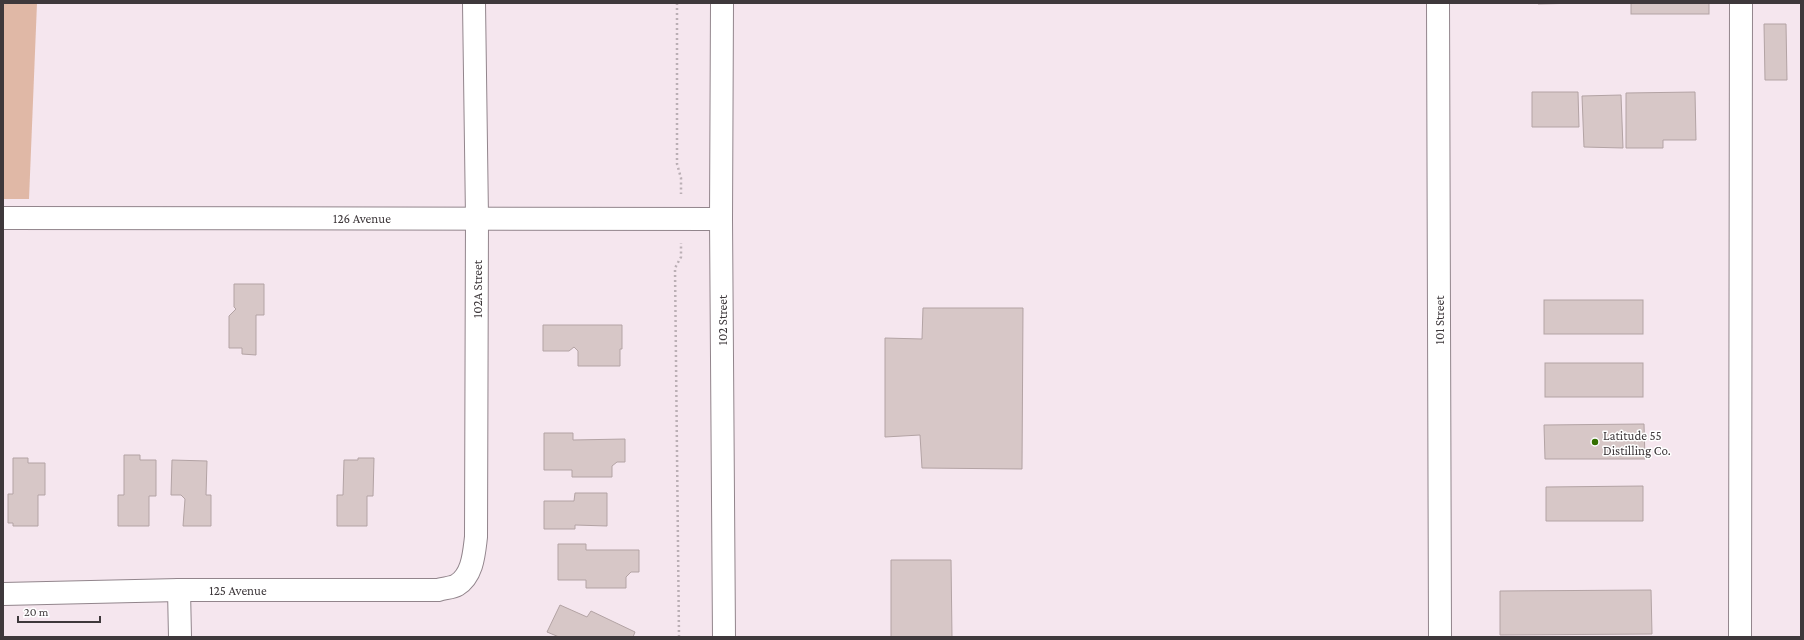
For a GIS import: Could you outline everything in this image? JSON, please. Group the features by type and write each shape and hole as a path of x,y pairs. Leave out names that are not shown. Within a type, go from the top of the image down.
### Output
{"street":[{"name":"102A Street","path":"468,574 473,558 476,537 477,218 474,3"},
{"name":"102 Street","path":"722,3 721,219 724,637"},
{"name":"101 Street","path":"1438,3 1440,637"},
{"path":"1740,637 1741,3"},
{"name":"126 Avenue","path":"3,218 721,219"},
{"name":"125 Avenue","path":"3,594 179,590 438,590 457,585 468,574"},
{"path":"179,590 180,637"}],"path":[{"path":"677,3 678,164 681,178 681,257 675,268 679,637"}],"shaded area":[{"path":"3,3 37,3 29,199 3,199"}],"building":[{"path":"1538,3 1581,3 1538,4"},
{"path":"1631,3 1709,3 1709,14 1631,14"},
{"path":"1764,24 1786,24 1787,80 1765,80"},
{"path":"1532,92 1578,92 1579,127 1532,127"},
{"path":"1695,92 1696,140 1663,140 1663,148 1626,148 1626,93"},
{"path":"1621,95 1623,148 1584,147 1582,96"},
{"path":"234,284 264,284 264,315 256,315 256,355 242,354 242,348 229,348 229,316 236,309 234,307"},
{"path":"1544,300 1643,300 1643,334 1544,334"},
{"path":"923,308 1023,308 1022,469 922,468 920,435 885,437 885,338 922,339"},
{"path":"543,325 622,325 620,366 578,366 578,351 574,347 569,351 543,351"},
{"path":"1545,363 1643,363 1643,397 1545,397"},
{"name":"Latitude 55 Distilling Co.","path":"1644,424 1645,459 1545,459 1544,425"},
{"path":"544,433 573,433 573,440 625,439 625,462 617,462 612,466 612,477 572,477 572,470 544,470"},
{"path":"124,455 140,455 140,460 156,460 156,496 149,496 149,526 118,526 118,495 124,495"},
{"path":"13,458 28,458 28,463 45,463 45,495 38,495 38,526 13,526 13,523 8,523 8,494 13,494"},
{"path":"358,458 374,458 373,496 367,496 367,526 337,526 337,495 343,495 344,460 358,460"},
{"path":"172,460 207,461 206,495 211,495 211,526 183,526 185,499 181,495 171,495"},
{"path":"1643,486 1643,521 1546,521 1546,487"},
{"path":"575,493 607,493 607,526 575,525 575,529 544,529 544,501 574,501"},
{"path":"558,544 586,544 586,550 639,550 639,572 631,572 626,577 626,588 586,588 586,580 558,580"},
{"path":"891,560 951,560 952,637 891,637"},
{"path":"1651,590 1652,634 1500,635 1500,591"},
{"path":"560,605 587,617 591,611 635,632 633,637 559,637 547,632"}],"place":[{"name":"Latitude 55 Distilling Co.","path":"1595,442"}]}
